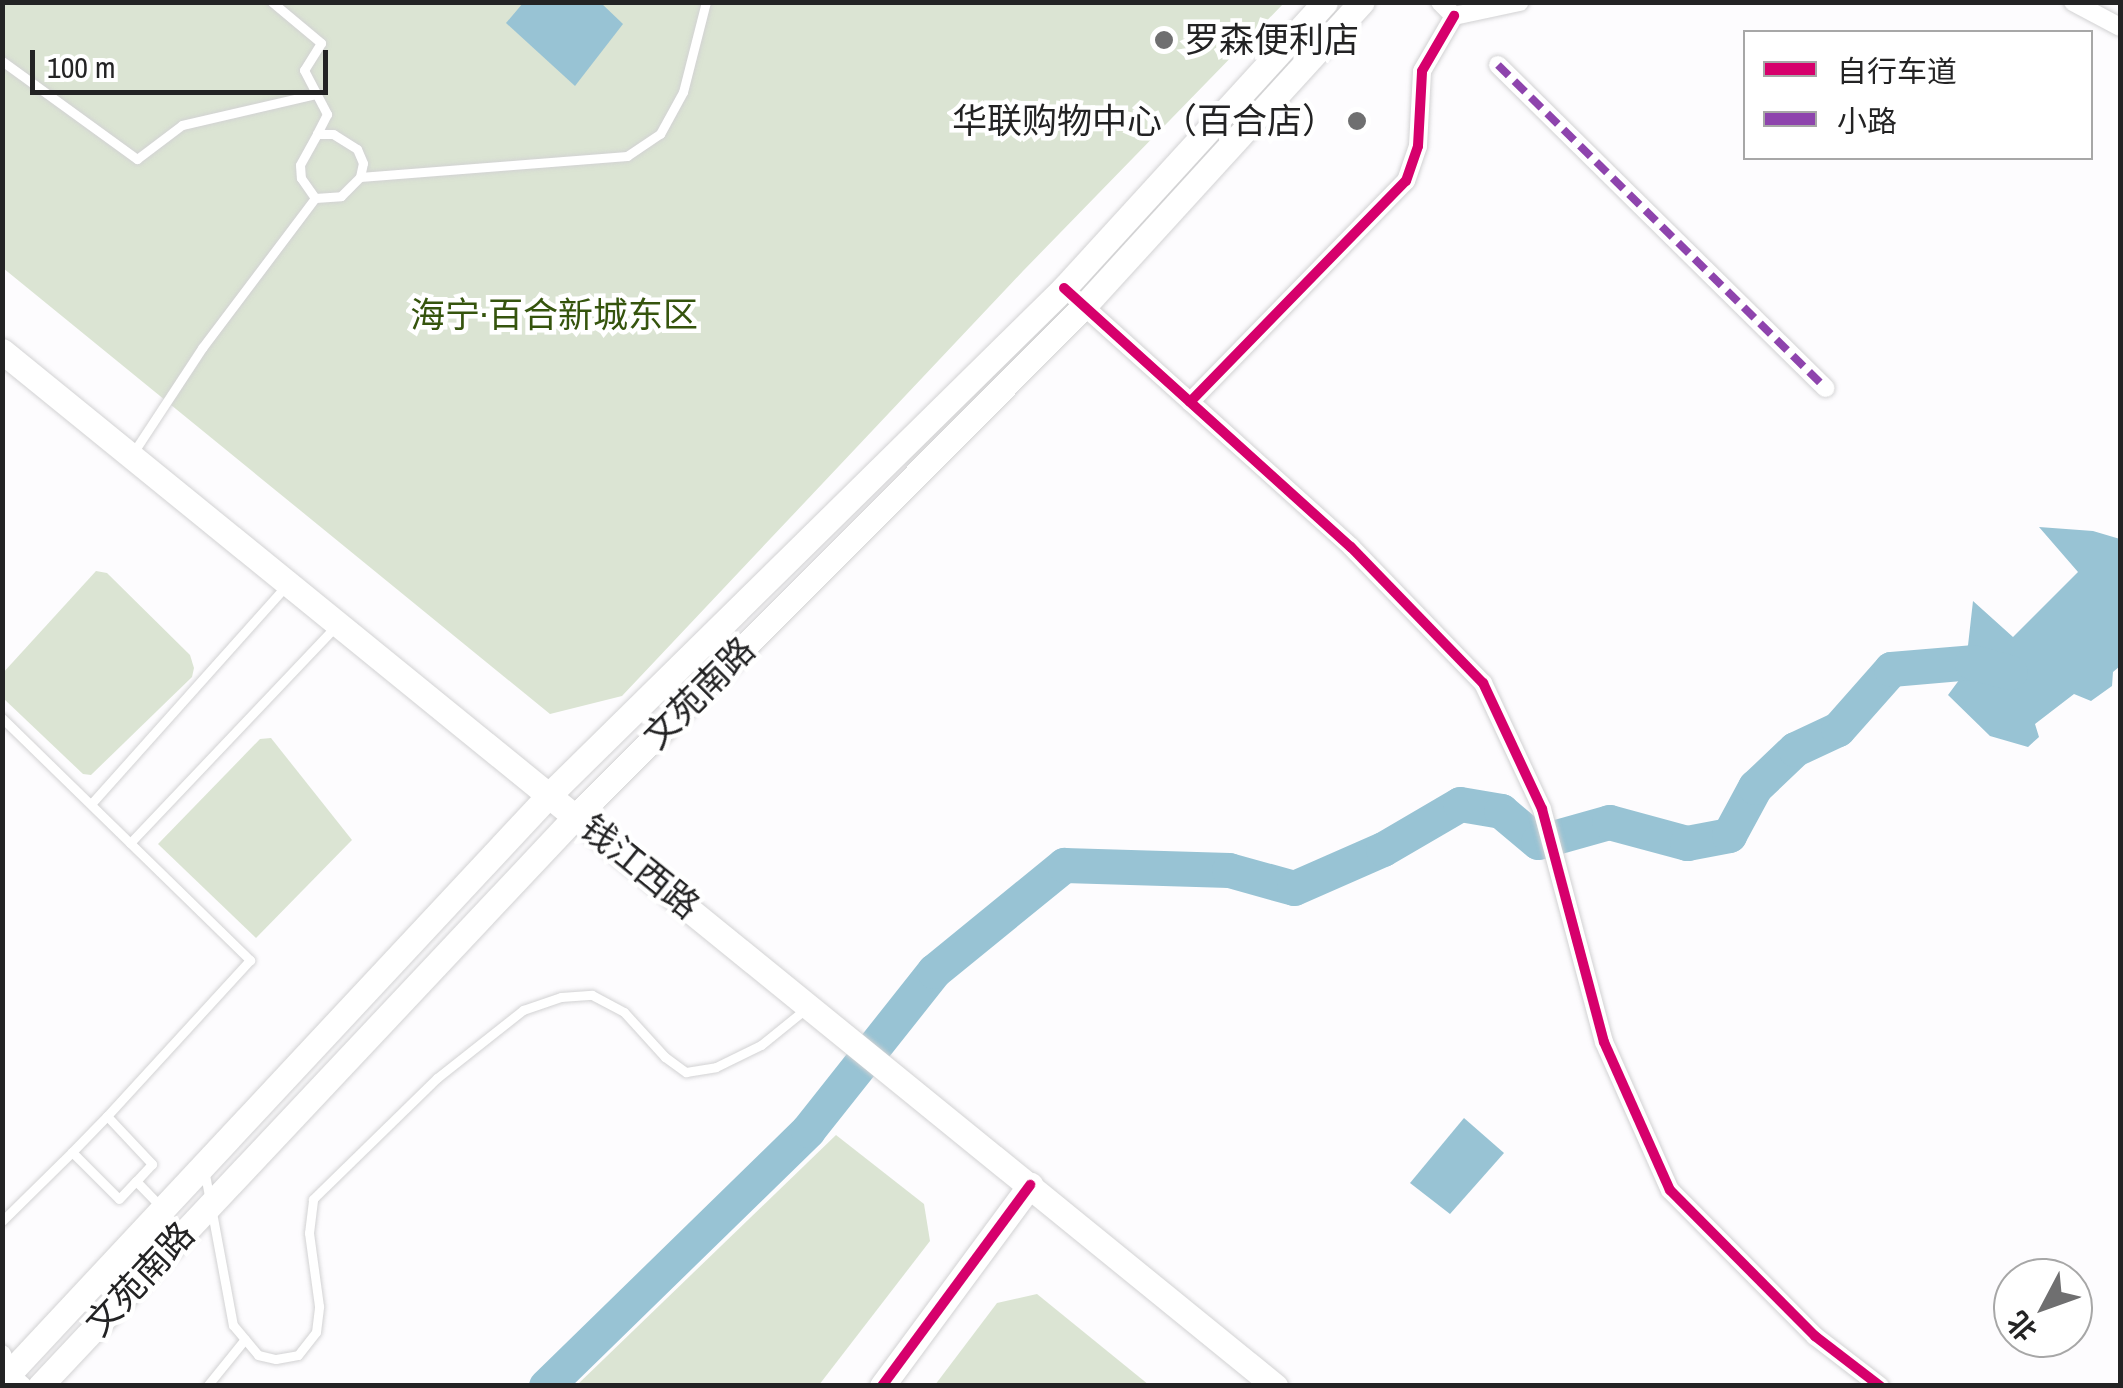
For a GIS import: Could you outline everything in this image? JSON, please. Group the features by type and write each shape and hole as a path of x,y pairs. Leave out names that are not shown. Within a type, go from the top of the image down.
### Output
{"main road":[{"name":"文苑南路","path":"9,1374 548,796 1064,288 1325,2"},
{"name":"文苑南路","path":"40,1386 578,815 1084,306 1362,2"},
{"name":"钱江西路","path":"2,351 548,796 578,815 1276,1386"},
{"path":"882,1386 1030,1185"}],"street":[{"path":"1440,2 1454,16"},
{"path":"1190,402 1406,181 1418,146 1422,71 1454,16 1520,2"},
{"path":"2073,2 2120,27"},
{"path":"1498,65 1824,388"},
{"path":"1064,288 1351,547 1483,683 1542,809 1604,1042 1670,1190 1815,1336 1880,1386"}],"lane":[{"path":"272,2 321,43 304,70 327,114 300,165 301,178 315,198"},
{"path":"360,177 627,156 660,134 683,92 706,2"},
{"path":"2,61 137,159 182,125 316,94"},
{"path":"132,455 202,348 315,198 341,196 360,177 363,163 357,149 333,134 318,134"},
{"path":"90,804 288,584"},
{"path":"130,843 337,624"},
{"path":"2,718 250,960 107,1116 2,1221"},
{"path":"204,1166 234,1325 258,1355 276,1360 298,1355 316,1332 319,1306 309,1234 313,1199 437,1078 523,1010 561,998 592,995 624,1012 665,1057 686,1072 716,1067 761,1045 810,1005"},
{"path":"72,1152 119,1199 136,1182 152,1164 107,1116"},
{"path":"136,1182 164,1209"},
{"path":"208,1386 244,1340"}],"green space":[{"name":"海宁·百合新城东区","path":"2,3 1284,3 1023,271 622,696 550,714 3,268"},
{"path":"96,571 107,573 190,655 194,668 192,677 91,775 83,774 3,698 2,674"},
{"path":"271,738 352,840 256,938 158,844 260,739"},
{"path":"836,1135 924,1204 930,1241 819,1385 577,1385"},
{"path":"1037,1294 1149,1385 935,1385 997,1303"}],"water":[{"path":"600,2 623,24 575,86 506,23 523,3"},
{"path":"2039,527 2093,531 2120,539 2120,666 2113,672 2112,686 2091,701 2074,694 2035,724 2039,737 2028,747 1990,736 1948,695 1965,672 1973,601 2013,637 2078,572"},
{"path":"1464,1118 1504,1153 1450,1214 1410,1183"}],"waterway":[{"path":"546,1386 808,1130 934,971 1064,865 1229,870 1294,888 1383,849 1460,804 1501,811 1538,842 1609,822 1687,843 1729,835 1755,787 1795,749 1838,729 1891,669 1972,662 2010,672"}],"marked path":[{"path":"1498,65 1825,388"}],"cycle path":[{"path":"1190,402 1406,181 1418,146 1422,71 1454,16"},
{"path":"1064,288 1351,547 1483,683 1542,809 1604,1042 1670,1190 1815,1336 1880,1386"},
{"path":"882,1386 1030,1185"}],"place":[{"name":"罗森便利店","path":"1164,40"},
{"name":"华联购物中心（百合店）","path":"1357,121"}]}
